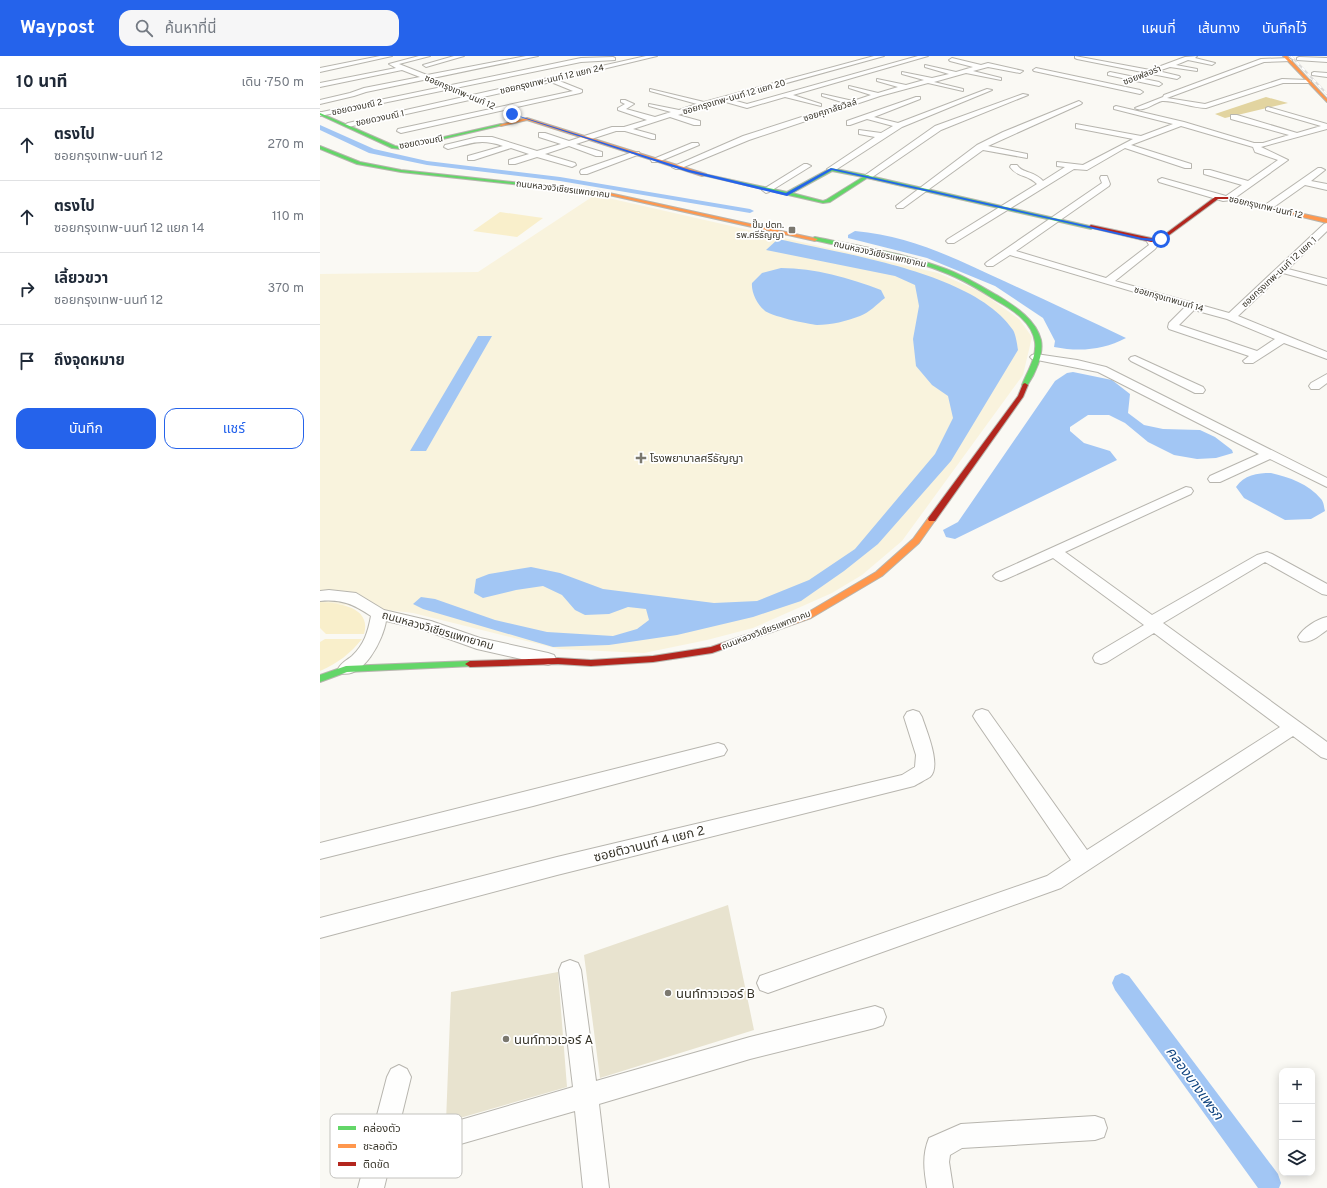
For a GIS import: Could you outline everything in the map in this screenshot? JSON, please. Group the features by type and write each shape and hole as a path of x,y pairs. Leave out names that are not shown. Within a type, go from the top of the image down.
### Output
{"street":[{"path":"320,70 389,56"},
{"name":"ซอยกรุงเทพ-นนท์ 12","path":"427,56 392,64 499,109 636,154 651,162 672,165 723,180 817,202 828,201 868,176"},
{"path":"426,65 461,56"},
{"path":"548,64 590,58 606,60 628,56"},
{"name":"ซอยกรุงเทพ-นนท์ 12 แยก 24","path":"413,111 654,56"},
{"name":"ซอยกรุงเทพ-นนท์ 12 แยก 20","path":"512,162 615,129 625,129 704,104 720,102 881,56"},
{"path":"708,112 708,108 720,102 747,106 925,56"},
{"path":"1077,57 1177,77"},
{"path":"1189,57 1212,63"},
{"name":"ซอยฟลอร่า","path":"1112,86 1189,57"},
{"path":"320,102 352,95 364,90 427,78 506,60 534,58"},
{"path":"1094,68 1118,58"},
{"path":"1292,58 1327,88"},
{"path":"1166,96 1263,60 1292,58 1327,60"},
{"path":"506,60 514,67"},
{"path":"952,60 987,63 1020,71"},
{"path":"1154,62 1195,70"},
{"name":"ซอยดวงมณี 2","path":"321,114 450,88 562,63"},
{"name":"ซอยศุภาลัยวิลล์","path":"672,165 746,138 852,103 958,74 987,63"},
{"path":"927,66 958,74"},
{"path":"320,85 404,68"},
{"path":"576,68 585,71"},
{"path":"1036,70 1140,92"},
{"path":"968,71 999,79"},
{"path":"1069,77 1082,72"},
{"path":"1230,72 1244,74"},
{"path":"904,73 962,90"},
{"path":"1103,73 1159,84"},
{"path":"1138,108 1162,99 1197,106 1209,106 1282,81 1327,74"},
{"path":"1314,77 1327,101"},
{"path":"942,78 968,85"},
{"path":"486,80 498,85"},
{"path":"401,131 580,91 552,80"},
{"path":"879,80 906,88"},
{"path":"851,87 878,95"},
{"path":"652,90 704,104"},
{"path":"787,194 831,169 899,125 989,90"},
{"path":"684,98 698,94"},
{"path":"784,95 819,105"},
{"path":"824,95 852,103"},
{"path":"868,176 938,128 1025,95"},
{"path":"850,123 918,98"},
{"path":"622,101 631,104 620,109 656,120"},
{"path":"900,206 980,147 1006,134 1079,103"},
{"path":"651,105 679,112"},
{"path":"1184,111 1197,106"},
{"path":"1116,108 1181,124 1256,146 1327,127"},
{"path":"1268,109 1327,127"},
{"name":"ซอยดวงมณี 1","path":"348,125 413,111"},
{"name":"ซอยดวงมณี","path":"321,114 394,147 400,148 527,119"},
{"path":"671,115 687,120 697,120"},
{"path":"867,117 899,125"},
{"path":"1234,117 1296,135"},
{"path":"1059,164 1084,168 1113,151 1140,138 1181,124"},
{"path":"1079,126 1140,138"},
{"path":"625,129 652,137"},
{"path":"862,132 882,136"},
{"path":"542,135 599,154"},
{"path":"448,147 485,139 572,165"},
{"path":"651,162 695,145"},
{"path":"471,158 510,146"},
{"path":"1124,146 1188,166"},
{"path":"1162,180 1226,198 1284,160 1258,150 1256,146"},
{"name":"ถนนหลวงวิเชียรแพทยาคม","path":"320,147 359,164 401,171 600,192 917,261 946,271 968,281 1005,302 1021,314 1032,328 1038,342 1036,357 1021,396 916,541 879,574 808,616 712,650 653,659 591,663 558,661 346,669 320,679"},
{"path":"980,147 1024,156"},
{"path":"584,172 636,154"},
{"path":"766,190 807,166"},
{"path":"1014,167 1017,171 1034,176 1041,184"},
{"path":"951,241 1041,184 1071,167"},
{"path":"831,169 924,188 1151,240 1154,244 1152,247 1108,282"},
{"path":"1268,207 1321,170"},
{"path":"1207,172 1248,184"},
{"path":"990,264 1106,184 1104,178"},
{"path":"1304,182 1327,187"},
{"name":"ซอยกรุงเทพ-นนท์ 12","path":"1151,240 1161,239 1213,200 1226,198 1327,221"},
{"name":"ซอยกรุงเทพ-นนท์ 12 แยก 1","path":"1231,317 1282,270 1317,241 1327,226"},
{"name":"ซอยกรุงเทพนนท์ 14","path":"1007,251 1231,317 1327,356"},
{"path":"1282,270 1327,282"},
{"path":"1192,306 1173,325 1173,327 1254,358 1284,338"},
{"path":"1036,357 1077,363 1102,369 1327,483"},
{"path":"1135,359 1199,390"},
{"path":"1144,390 1186,370"},
{"path":"1315,386 1327,378"},
{"path":"1215,479 1270,454"},
{"path":"1001,576 1186,491"},
{"path":"1055,552 1327,752"},
{"path":"1101,658 1262,558 1267,557 1327,590"},
{"name":"ถนนหลวงวิเชียรแพทยาคม","path":"320,596 329,595 350,598 366,605 379,614 425,626 476,643 558,661"},
{"path":"346,669 370,646 377,630 379,614"},
{"path":"1306,637 1327,622"},
{"path":"982,716 1084,862"},
{"name":"ซอยติวานนท์ 4 แยก 2","path":"320,928 557,866 907,780 924,770 925,755 914,717"},
{"path":"768,983 1054,882 1293,727"},
{"path":"320,851 718,750"},
{"path":"570,970 596,1188"},
{"path":"462,1132 750,1048 875,1017"},
{"path":"390,1114 399,1077"},
{"path":"940,1188 936,1162 938,1147 961,1136 1095,1128"},
{"path":"371,1188 374,1178"}],"shaded area":[{"path":"1266,97 1288,103 1225,118 1215,114"},
{"name":"โรงพยาบาลศรีธัญญา","path":"595,195 938,273 981,292 1019,319 1032,337 1023,375 902,541 862,575 832,593 753,628 707,640 644,653 559,649 413,613 320,602 320,274 478,272"},
{"path":"500,212 543,218 517,237 473,231"},
{"path":"320,602 344,605 359,612 365,625 364,634 326,634 320,628"},
{"path":"325,639 362,639 343,658 320,671 320,642"}],"water":[{"path":"855,231 914,243 950,256 1126,338 1109,345 1091,349 1082,350 1054,347 1055,341 1043,318 995,286 927,258 848,238 848,235"},
{"path":"778,239 871,259 905,268 939,280 969,293 994,310 1015,334 1018,350 951,461 878,544 844,571 801,601 753,617 677,635 609,645 553,647 423,609 413,604 421,597 435,599 495,620 547,632 613,636 637,629 649,620 646,609 628,607 609,614 585,615 575,610 562,595 543,586 516,590 483,598 474,593 476,579 489,574 531,567 560,573 603,589 714,603 757,601 809,580 855,549 935,454 953,418 948,396 932,385 916,366 913,339 919,306 915,285 895,276 766,250"},
{"path":"781,268 794,268 844,278 881,290 885,298 870,311 850,320 817,325 781,317 767,312 761,307 752,290 752,283 762,273"},
{"path":"478,336 492,336 426,451 410,451"},
{"path":"1073,372 1112,380 1130,394 1128,413 1144,425 1163,429 1200,430 1215,437 1232,450 1233,453 1216,458 1197,459 1174,455 1148,442 1125,423 1109,415 1088,415 1070,427 1070,431 1084,443 1110,451 1117,460 955,539 946,537 943,530 958,522 1055,381 1067,373"},
{"path":"1271,473 1292,479 1311,489 1322,500 1325,511 1311,519 1285,520 1244,498 1236,487 1247,477"}],"building":[{"name":"นนท์ทาวเวอร์ B","path":"728,905 754,1030 600,1078 584,955"},
{"name":"นนท์ทาวเวอร์ A","path":"558,972 567,1087 462,1117 462,1114 446,1114 451,992"}],"waterway":[{"path":"320,127 372,151 427,163 560,179 750,211"},
{"name":"คลองบางแพรก","path":"1122,983 1269,1183"}],"railway":[{"path":"1291,56 1327,94"}],"traffic: fast":[{"path":"320,114 394,147 400,148 501,125"},
{"path":"320,147 359,163 401,171 521,184"},
{"path":"787,194 831,169 1091,227"},
{"path":"704,175 823,202 828,201 868,176"},
{"path":"815,239 897,256 944,270 1008,305 1028,321 1036,334 1038,342 1038,353 1025,385"},
{"path":"320,679 346,669 470,664"}],"traffic: slow":[{"path":"1285,56 1327,101"},
{"path":"501,125 527,119 704,175"},
{"path":"521,184 600,192 815,239"},
{"path":"1255,204 1327,221"},
{"path":"743,639 808,616 879,574 916,541 932,519"}],"traffic: jam":[{"path":"1091,227 1151,240 1161,239 1217,198 1229,198 1255,204"},
{"path":"932,519 1021,396 1025,385"},
{"path":"470,664 558,661 591,663 653,659 712,650 743,639"}],"place":[{"name":"ปั๊ม ปตท. รพ.ศรีธัญญา","path":"792,230"},
{"name":"โรงพยาบาลศรีธัญญา","path":"641,458"},
{"name":"นนท์ทาวเวอร์ B","path":"668,993"},
{"name":"นนท์ทาวเวอร์ A","path":"506,1039"}],"route":[{"path":"512,114 689,171 787,194 831,169 924,188 1142,239 1161,239"}]}
